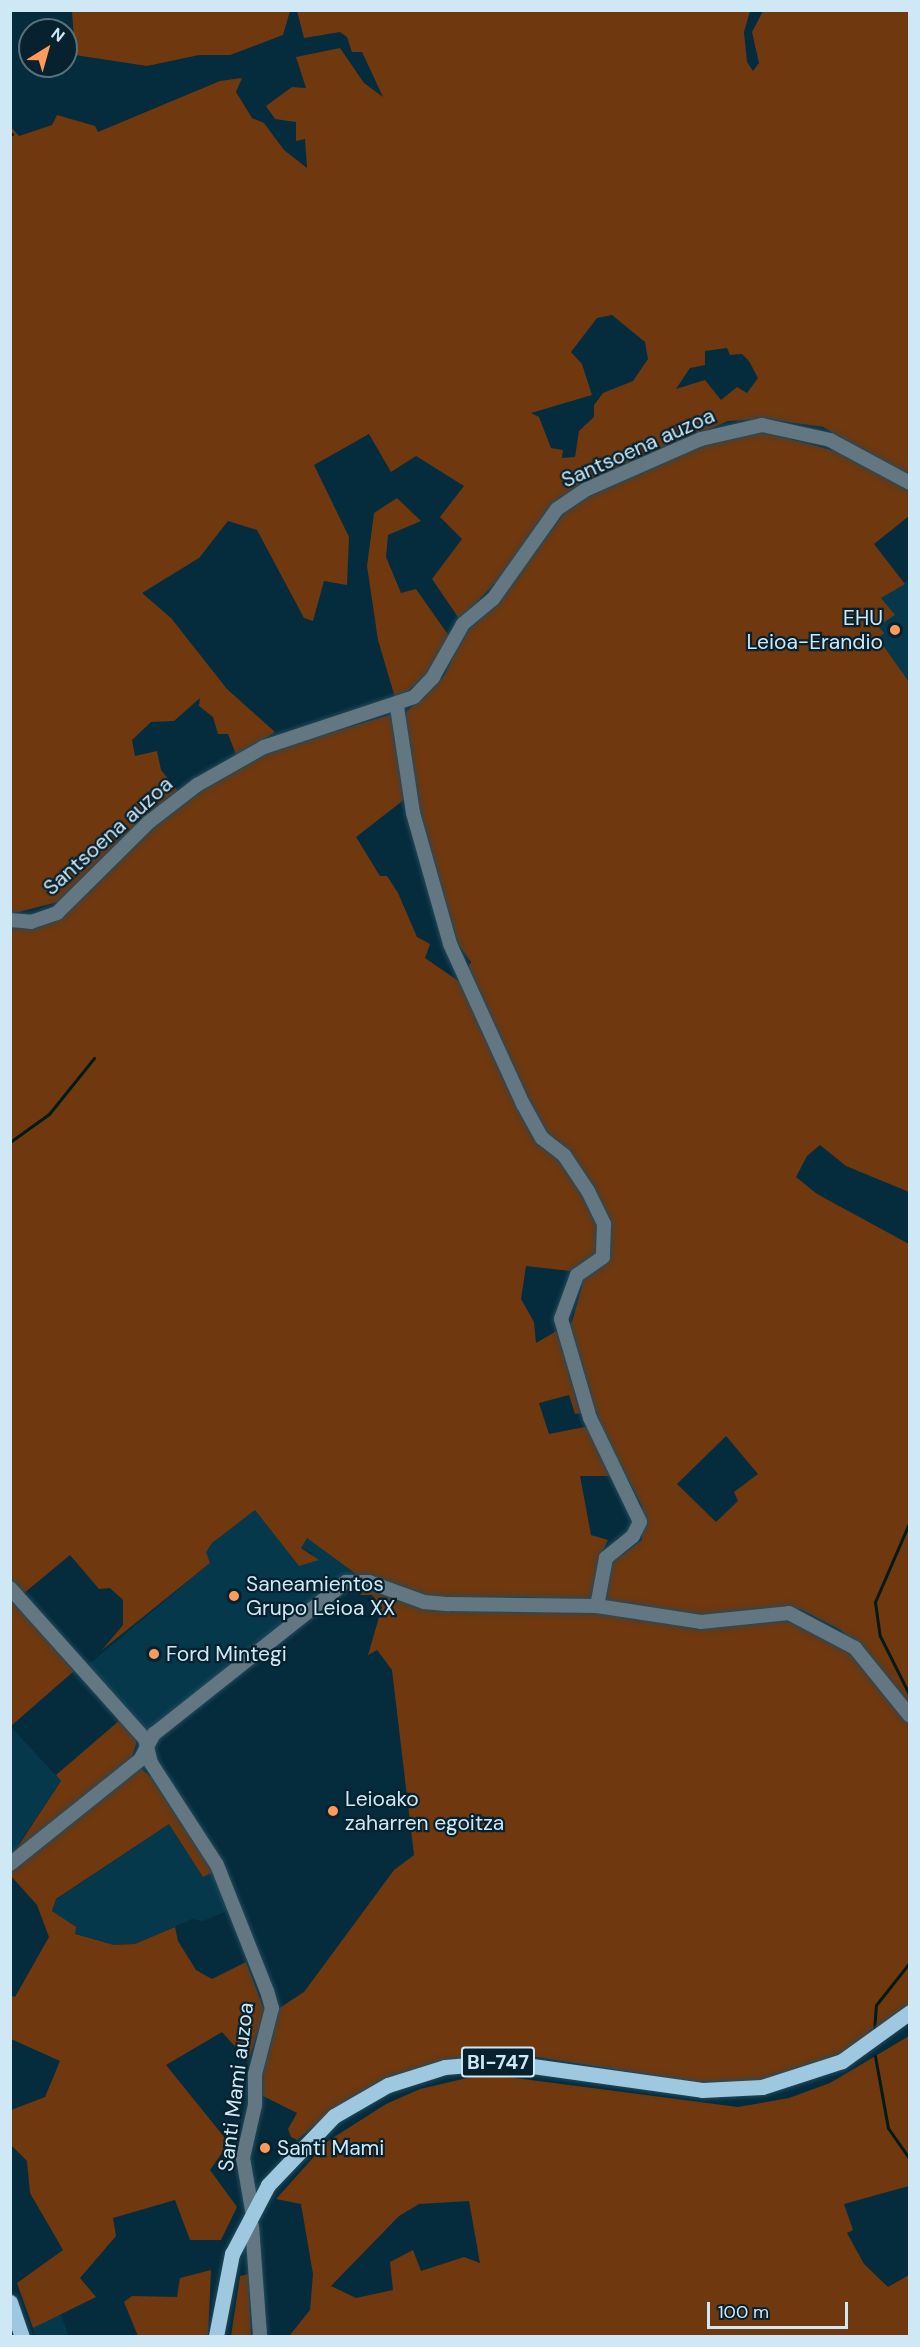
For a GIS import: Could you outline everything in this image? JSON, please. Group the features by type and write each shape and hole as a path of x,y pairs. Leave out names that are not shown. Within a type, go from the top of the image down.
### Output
{"main road":[{"name":"BI-747","path":"216,2337 225,2278 252,2210 289,2157 334,2116 414,2075 504,2062 702,2090 762,2087 842,2061 909,2012"},
{"name":"BI-747","path":"224,2337 232,2278 252,2226 294,2164 334,2126 376,2099 424,2080 518,2070 689,2096 751,2096 825,2078 909,2022"},
{"path":"10,2302 22,2337"}],"street":[{"name":"Santsoena auzoa","path":"10,920 31,922 57,913 149,822 197,785 284,731 397,706 433,677 459,629 494,599 557,509 587,489 701,439 743,426 781,427 846,447 909,483"},
{"path":"397,706 412,813 450,944 523,1104 542,1138 564,1155 588,1191 608,1244 603,1257 577,1275 561,1319 590,1418 640,1522 633,1536 606,1558 597,1606"},
{"path":"10,1864 140,1760 154,1734 315,1603 358,1580 424,1602 597,1606 701,1622 789,1613 855,1648 909,1716"},
{"name":"Santi Mami auzoa","path":"10,1588 148,1746 151,1763 217,1865 272,2008 255,2074 255,2105 243,2158 252,2210"},
{"path":"252,2226 260,2337"}],"shaded area":[{"path":"72,10 290,11 283,35 230,55 199,55 147,66 78,55 78,18 73,18"},
{"path":"297,11 750,11 744,32 747,62 753,71 759,63 752,32 763,11 909,11 909,478 823,427 767,419 728,421 591,481 460,620 432,579 462,539 440,517 464,486 416,456 391,472 369,434 314,465 349,537 347,585 324,581 313,621 304,618 257,530 228,521 199,558 142,593 171,618 227,689 275,732 237,757 228,734 218,734 213,717 199,706 200,698 174,721 151,722 132,740 135,756 157,751 161,770 178,791 58,902 11,914 10,126 19,136 52,125 57,115 95,126 98,132 220,81 242,78 236,92 252,118 264,123 284,150 307,168 305,139 296,141 296,122 275,119 266,106 292,87 306,88 296,57 340,48 364,83 383,97 362,52 352,52 347,37 340,32 304,38","holes":["612,315 645,342 648,359 633,381 603,393 594,405 594,417 579,431 575,457 562,458 563,450 551,448 539,417 531,413 592,395 582,364 571,352 597,318","727,348 730,355 742,354 749,361 758,378 747,393 737,387 721,400 705,380 676,389 690,368 705,365 705,351"]},
{"path":"757,430 846,454 909,491 909,516 874,544 905,584 881,598 895,615 878,626 884,633 878,638 909,682 909,1192 846,1166 820,1145 807,1156 796,1177 817,1194 909,1244 909,1706 841,1630 800,1609 700,1617 527,1597 427,1598 356,1574 307,1538 301,1548 319,1560 299,1566 255,1510 212,1543 206,1552 210,1563 102,1650 123,1625 123,1600 110,1588 99,1589 70,1555 23,1594 10,1581 10,926 62,917 152,826 217,780 271,750 393,714 405,799 356,837 380,876 387,876 398,893 417,937 430,944 425,958 460,982 471,962 455,940 417,810 403,715 444,676 464,634 497,604 570,505 709,442","holes":["526,1266 570,1271 582,1286 572,1322 536,1343 534,1322 521,1299","569,1395 575,1414 596,1411 600,1424 549,1434 539,1403","726,1436 758,1474 734,1492 738,1501 716,1522 677,1484","580,1476 626,1476 642,1506 642,1540 622,1555 602,1553 608,1540 591,1535"]},
{"path":"397,498 421,521 388,535 386,557 401,593 416,589 449,636 435,668 396,701 378,640 367,566 374,513"},
{"name":"EHU Leioa-Erandio","path":"909,579 909,682 878,638 881,598"},
{"path":"255,1510 299,1566 313,1553 301,1548 307,1538 356,1574 152,1731 146,1729 87,1666 210,1563 206,1552 212,1543"},
{"path":"367,1587 398,1598 594,1610 664,1623 780,1616 842,1643 909,1724 909,2004 846,2053 762,2081 693,2082 537,2057 465,2059 318,2123 297,2140 291,2137 288,2129 297,2113 257,2093 275,2011 304,1992 394,1870 414,1855 392,1670 377,1650 368,1655 382,1607 372,1595 360,1595"},
{"path":"10,1596 74,1671 11,1726 10,1726"},
{"path":"120,1720 137,1741 131,1760 152,1778 213,1872 203,1877 169,1824 56,1899 52,1911 76,1927 75,1934 114,1945 135,1944 175,1927 178,1941 196,1970 212,1979 246,1962 265,2012 248,2061 222,2032 166,2065 229,2143 210,2170 237,2207 221,2240 190,2240 175,2200 113,2218 116,2236 80,2278 96,2297 33,2328 17,2283 63,2250 30,2193 27,2161 11,2145 11,2110 45,2097 60,2061 11,2039 10,1995 15,1997 49,1937 37,1905 11,1876 11,1857 61,1781 56,1775"},
{"path":"10,1726 61,1781 10,1857"},
{"path":"169,1824 203,1877 213,1872 229,1910 203,1921 192,1919 135,1944 114,1945 75,1934 52,1912 56,1900"},
{"path":"909,2036 909,2186 844,2204 853,2230 847,2233 864,2264 888,2287 909,2275 909,2336 275,2336 290,2335 310,2310 313,2274 301,2204 276,2199 328,2141 386,2104 420,2089 484,2074 738,2107 789,2098 830,2083","holes":["469,2201 480,2263 464,2257 421,2271 413,2250 390,2262 393,2290 356,2298 331,2286 399,2216 419,2204"]},
{"path":"211,2270 208,2336 138,2336 124,2302 132,2296 177,2297 180,2278"},
{"path":"249,2274 251,2336 231,2336 240,2276"},
{"path":"60,2313 69,2336 35,2336 33,2328"}],"waterway":[{"path":"10,1142 49,1114 94,1058"},
{"path":"910,1521 875,1602 880,1636 910,1696"},
{"path":"874,2032 876,2005 910,1962"},
{"path":"875,2056 888,2128 910,2159"}],"place":[{"name":"EHU Leioa-Erandio","path":"895,630"},
{"name":"Saneamientos Grupo Leioa XX","path":"234,1596"},
{"name":"Ford Mintegi","path":"154,1654"},
{"name":"Leioako zaharren egoitza","path":"333,1811"},
{"name":"Santi Mami","path":"265,2148"}]}
